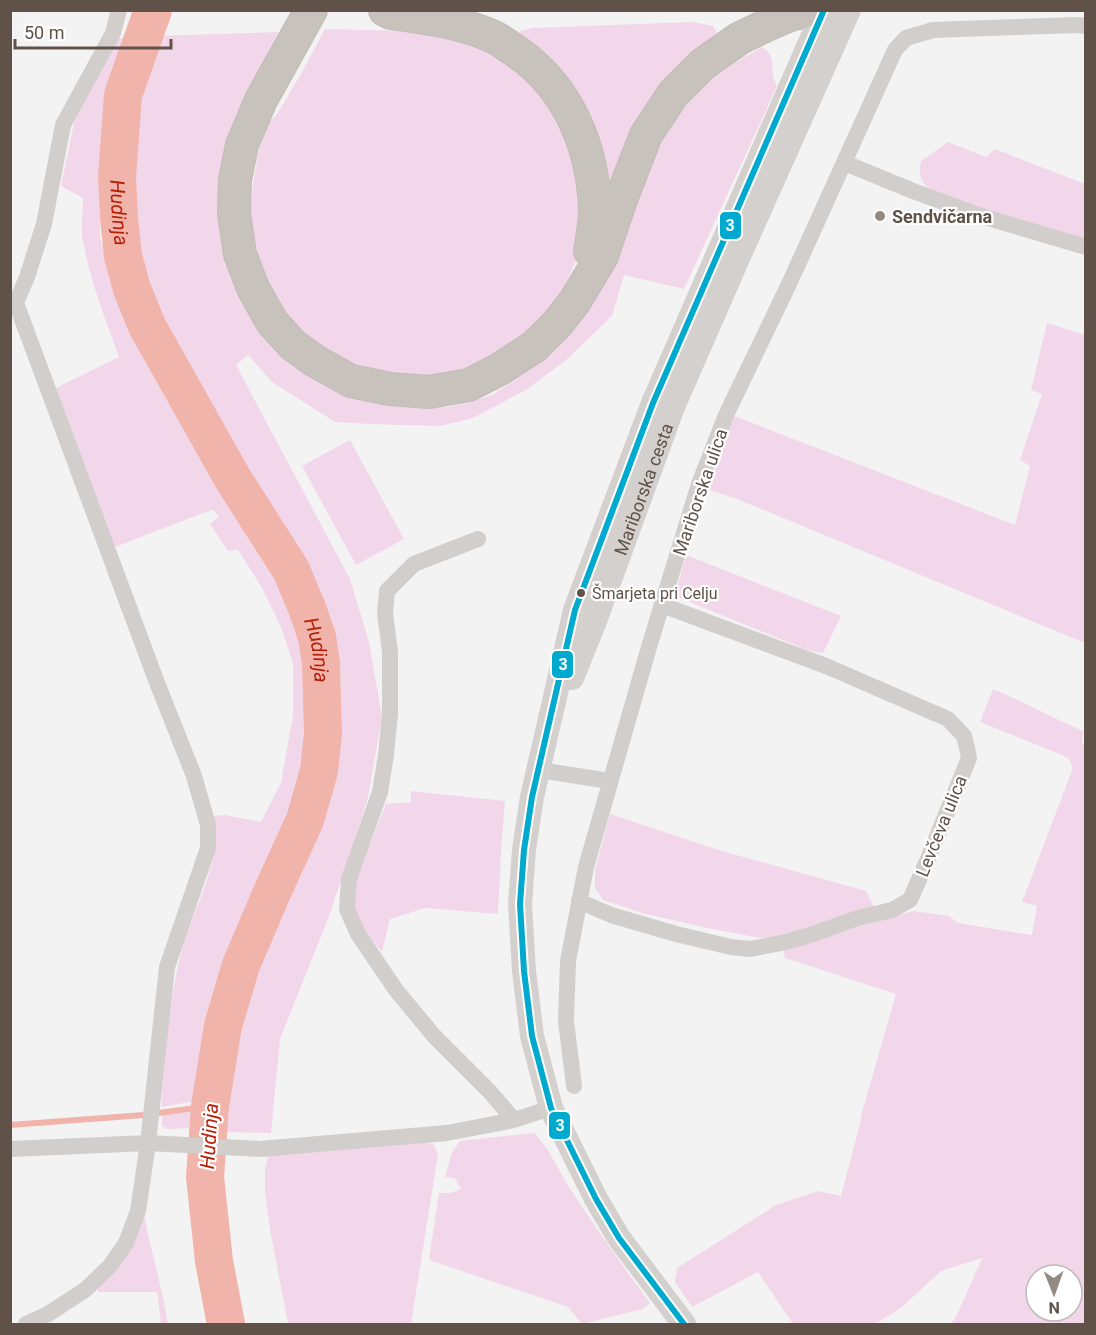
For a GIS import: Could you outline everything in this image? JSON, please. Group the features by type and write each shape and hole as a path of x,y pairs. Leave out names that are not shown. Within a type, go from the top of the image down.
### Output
{"highway":[{"path":"311,10 261,100 242,145 235,180 234,213 240,254 253,288 272,322 293,345 315,362 351,381 390,389 429,392 469,385 500,369 535,346 557,324 575,301 602,256 646,135 673,94 703,64 740,38 790,15 810,10"},
{"path":"385,10 461,24 496,38 531,62 555,88 578,127 590,162 595,212 590,250 575,301"}],"main road":[{"name":"Mariborska cesta","path":"802,88 824,10"},
{"name":"Mariborska cesta","path":"684,1324 620,1238 596,1199 551,1108 532,1036 524,971 520,904 524,850 532,797 575,610 653,403 802,88 849,10"}],"street":[{"path":"26,1324 48,1314 85,1290 110,1266 126,1243 138,1211 167,967 208,848 208,825 194,776 14,302 27,277 44,224 63,125 112,33 119,10"},
{"name":"Mariborska ulica","path":"574,1086 566,1021 568,961 586,867 645,658 699,484 726,415 789,284 895,50 906,38 933,30 1086,26"},
{"path":"845,163 981,216 1086,247"},
{"path":"478,539 414,564 387,591 385,613 390,652 390,714 386,755 380,792 349,879 347,909 358,934 396,990 434,1036 490,1092 514,1120"},
{"name":"Levčeva ulica","path":"579,901 611,915 676,934 731,947 750,949 786,942 858,918 892,910 910,900 969,758 964,736 948,719 826,666 662,605"},
{"path":"539,770 610,781"},
{"path":"10,1149 148,1136 172,1144 260,1149 447,1133 514,1120 551,1108"}],"shaded area":[{"path":"693,22 713,26 717,33 609,189 517,35 521,31 532,28"},
{"path":"325,29 405,31 458,36 491,48 522,69 567,130 583,211 578,256 562,293 525,336 467,371 427,378 391,376 353,365 306,334 282,309 268,280 257,251 250,215 259,150 270,122 301,74"},
{"path":"279,32 248,93 228,256 345,394 389,406 431,408 471,402 492,395 554,352 581,320 599,292 662,142 683,109 707,82 762,47 771,56 777,86 684,289 624,275 612,316 566,360 526,390 473,418 440,426 335,422 272,382 248,355 236,365 350,579 369,642 382,717 368,797 356,836 328,919 280,1039 271,1133 222,1132 234,1032 250,968 282,898 318,833 328,807 338,761 341,678 335,646 305,568 270,503 185,375 159,319 147,287 138,242 129,225 126,185 131,157 134,100 156,36"},
{"path":"116,38 129,39 108,112 99,175 100,236 109,275 124,319 159,386 217,488 286,597 301,638 310,688 310,737 306,770 294,813 256,889 227,958 207,1023 196,1101 161,1107 167,1034 175,979 183,947 213,858 215,836 213,816 225,815 261,822 281,783 293,715 293,663 281,627 261,586 238,550 228,551 210,524 219,517 213,510 110,549 56,388 119,357 98,298 85,252 82,236 83,198 61,186 74,123 92,80"},
{"path":"948,142 986,157 995,149 1085,184 1085,240 941,196 930,189 921,179 921,161"},
{"path":"1047,323 1085,335 1085,643 737,499 709,490 732,415 1015,525 1030,466 1020,460 1042,394 1031,390"},
{"path":"350,440 404,539 356,565 302,466"},
{"path":"686,555 841,616 823,653 807,650 675,596"},
{"path":"993,689 1083,731 1082,744 1086,745 1085,1324 951,1324 982,1258 941,1271 901,1308 875,1324 793,1324 758,1272 692,1307 675,1282 677,1268 776,1205 818,1191 841,1196 896,994 785,958 783,948 914,911 949,916 958,923 1032,935 1037,906 1022,902 1073,768 1069,759 980,722"},
{"path":"411,791 505,801 498,914 425,908 390,919 382,952 362,929 353,897 356,880 386,804 411,802"},
{"path":"610,814 722,851 866,891 874,907 790,935 760,938 642,913 603,900 595,888 595,870"},
{"path":"194,1111 191,1128 167,1129 162,1126 162,1115"},
{"path":"534,1133 549,1152 589,1217 650,1303 643,1309 582,1324 568,1307 429,1260 439,1193 450,1193 461,1189 455,1178 445,1177 452,1152 460,1141"},
{"path":"425,1141 434,1145 438,1154 411,1324 288,1324 265,1193 265,1169 269,1152"},
{"path":"144,1214 168,1324 161,1324 157,1292 98,1292 98,1286"}],"waterway":[{"name":"Hudinja","path":"153,10 123,95 117,177 123,256 132,289 147,326 233,479 291,570 317,637 321,663 323,733 319,771 305,820 241,965 223,1026 210,1106 205,1177 214,1261 226,1324"},
{"path":"10,1125 144,1115 210,1106"}],"transit line":[{"name":"3","path":"684,1324 619,1238 596,1199 551,1108 532,1036 524,971 520,904 524,850 532,797 575,610 653,403 824,10"}],"place":[{"name":"Sendvičarna","path":"880,216"},
{"name":"Šmarjeta pri Celju","path":"581,593"}]}
